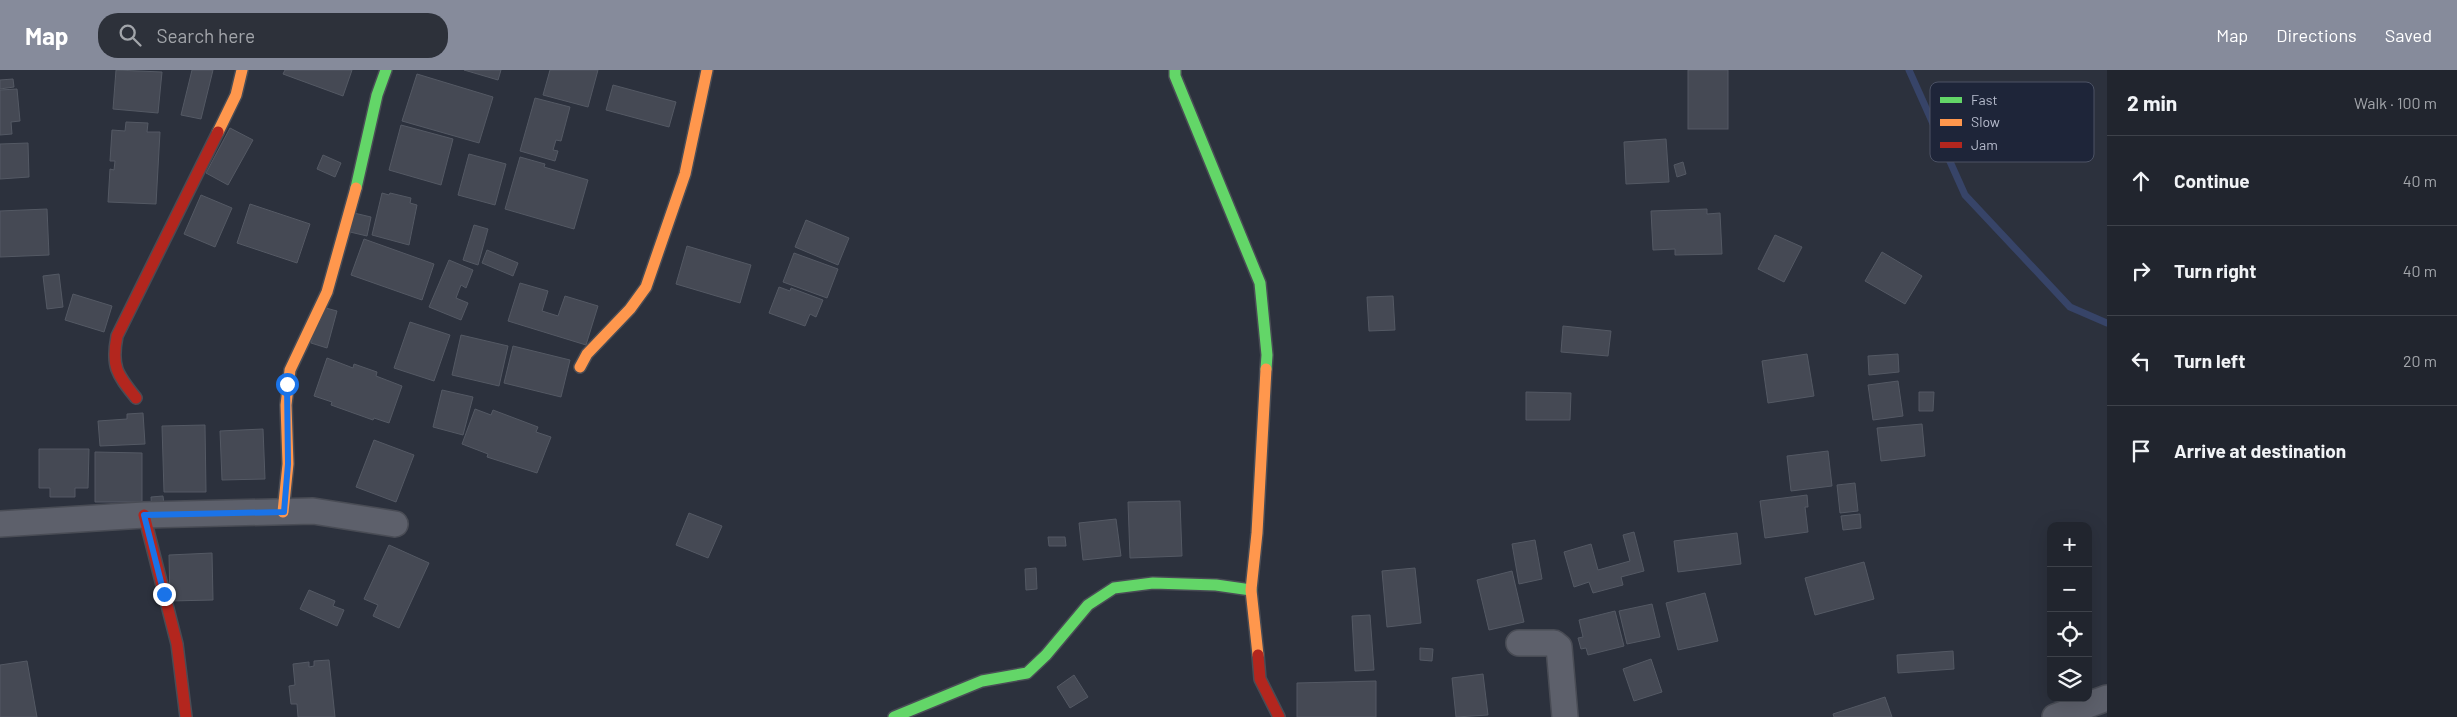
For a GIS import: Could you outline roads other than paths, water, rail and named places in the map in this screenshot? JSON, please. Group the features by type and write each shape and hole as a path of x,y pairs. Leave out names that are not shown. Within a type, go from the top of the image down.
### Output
{"street":[{"path":"136,398 114,368 113,356 117,336 236,95 242,70"},
{"path":"284,512 288,464 286,405 290,370 327,292 364,158 377,95 386,70"},
{"path":"580,368 587,354 630,309 646,287 685,174 707,70"},
{"path":"1175,70 1175,76 1260,283 1267,354 1257,533 1251,590 1260,679 1279,717"},
{"path":"0,524 144,515 313,511 394,524"},
{"path":"144,515 177,644 186,717"},
{"path":"894,717 982,681 1027,673 1046,655 1088,605 1114,588 1153,583 1216,585 1251,590"},
{"path":"1519,642 1554,643 1558,647 1565,717"},
{"path":"2056,717 2107,698"}],"waterway":[{"path":"1909,70 1930,117"},
{"path":"1950,162 1965,195 2070,307 2107,323"}]}
